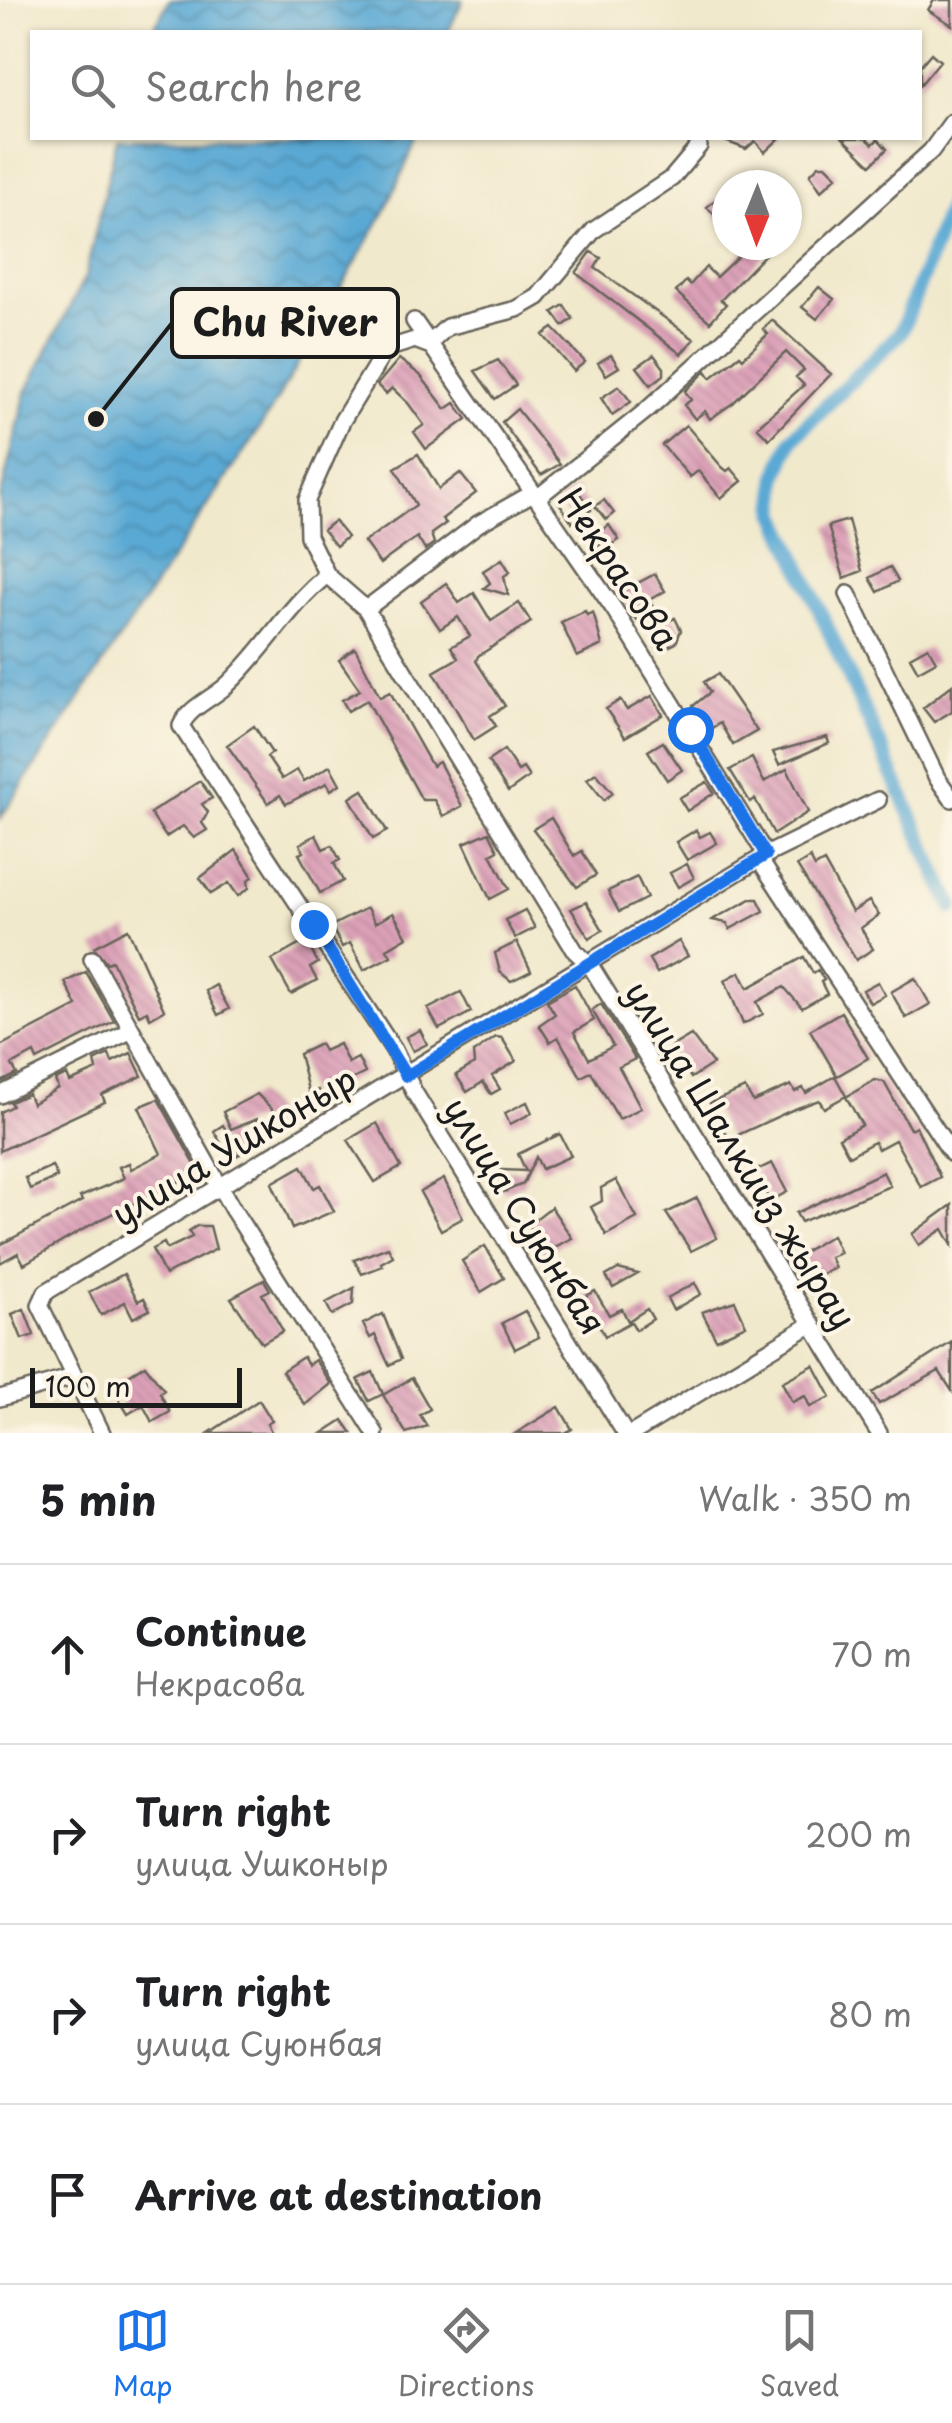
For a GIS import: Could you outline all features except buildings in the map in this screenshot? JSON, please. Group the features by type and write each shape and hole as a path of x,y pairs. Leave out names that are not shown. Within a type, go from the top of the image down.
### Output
{"street":[{"path":"366,609 478,524 535,495 647,410 930,151 952,122"},
{"path":"323,569 308,536 307,500 342,421 386,348 414,340 428,345 447,327 516,309 538,298 594,230 672,178 700,146"},
{"name":"Некрасова","path":"414,321 614,609 762,857 952,1154"},
{"name":"улица Шалкииз жырау","path":"323,569 366,609 463,774 575,952 590,965 879,1433"},
{"name":"улица Суюнбая","path":"323,569 227,685 185,717 181,726 324,940 629,1433"},
{"path":"848,594 936,778 952,799"},
{"name":"улица Ушконыр","path":"73,1376 40,1306 46,1292 762,857 878,800"},
{"path":"92,959 221,1189 375,1433"},
{"path":"0,1095 132,1030"},
{"path":"629,1433 812,1324"},
{"path":"0,1398 73,1376 102,1433"}],"water":[{"path":"169,0 463,0 449,30 153,30"},
{"path":"117,140 417,140 385,211 270,412 0,819 0,499 26,392 85,277"}],"waterway":[{"path":"952,199 901,332 792,439 777,477 777,515 952,907"}],"place":[{"name":"Chu River","path":"96,419"}],"route":[{"path":"313,924 394,1050 406,1076 766,855 690,729"}]}
